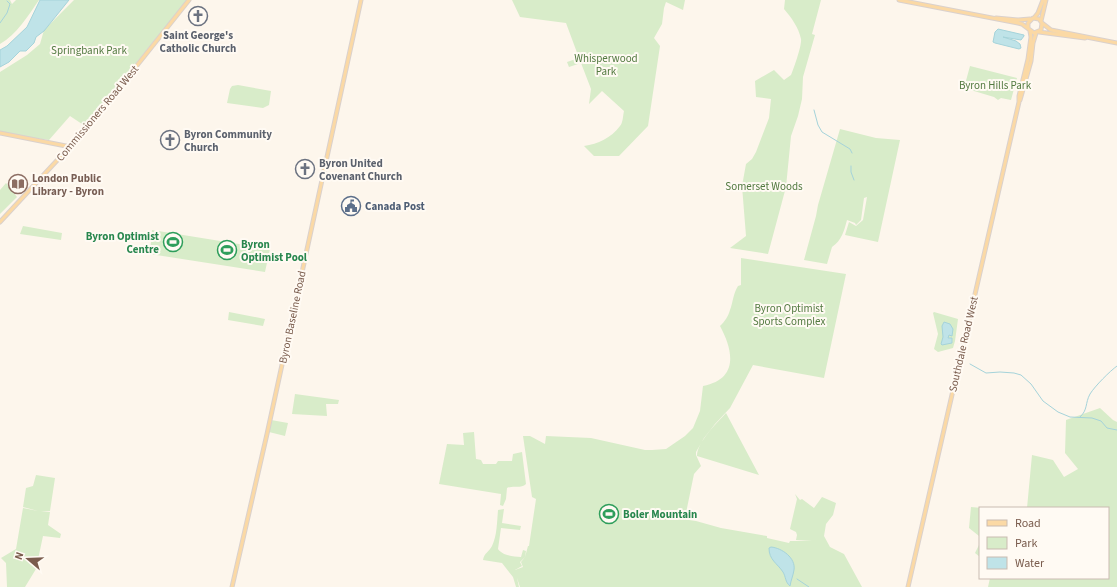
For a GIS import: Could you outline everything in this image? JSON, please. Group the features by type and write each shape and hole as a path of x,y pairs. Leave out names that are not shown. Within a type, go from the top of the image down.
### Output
{"main road":[{"name":"Commissioners Road West","path":"0,222 71,147 189,0"},
{"name":"Byron Baseline Road","path":"232,587 267,434 361,0"},
{"path":"899,0 995,18 1022,20 1037,18 1051,30 1117,43"},
{"path":"1029,29 1028,23 1038,13 1043,0"},
{"path":"1037,33 1042,28 1046,0"},
{"path":"995,18 1002,21 1022,24 1037,33 1048,32 1077,38 1093,39"},
{"name":"Southdale Road West","path":"1019,102 1030,48 1029,29"},
{"name":"Southdale Road West","path":"908,587 1019,102 1037,33"},
{"path":"0,133 71,147"}],"green space":[{"path":"0,0 10,0 12,4 16,0 39,0 17,30 0,44"},
{"name":"Springbank Park","path":"74,0 187,0 85,126 70,116 49,140 19,136 0,131 0,72 27,55 40,44 44,30"},
{"name":"Whisperwood Park","path":"512,0 685,0 683,10 666,2 662,24 654,38 660,46 648,126 619,156 594,156 584,146 599,142 613,134 621,125 624,111 602,91 589,104 591,89 581,63 569,67 567,62 579,58 566,23 520,17"},
{"name":"Somerset Woods","path":"785,0 821,0 812,34 815,35 803,77 802,99 791,136 786,187 768,254 730,248 746,236 742,186 746,164 752,159 756,152 769,118 771,99 756,97 755,81 774,70 784,80 791,75 800,46 801,39 797,27 784,9"},
{"name":"Byron Hills Park","path":"970,66 1017,78 1011,100 1001,98 998,100 994,97 964,88"},
{"path":"238,85 271,91 269,105 263,108 227,103 230,89 232,86"},
{"path":"840,129 876,138 900,140 878,242 845,235 849,222 856,226 863,220 867,197 864,198 861,220 856,225 855,223 847,220 844,232 832,247 827,264 804,260 818,205"},
{"path":"6,183 17,197 0,214 0,190"},
{"path":"23,226 62,233 61,240 20,234"},
{"path":"152,230 270,249 265,272 150,254"},
{"name":"Boler Mountain","path":"741,258 846,274 824,378 753,365 730,408 704,438 696,452 701,466 694,474 686,513 689,520 721,528 767,536 767,538 789,543 790,541 812,541 796,540 796,532 790,529 797,499 795,494 800,500 802,499 814,508 822,497 836,503 833,515 826,524 824,536 830,547 844,554 862,587 520,587 517,578 519,587 516,587 513,577 502,563 483,560 484,556 494,542 498,510 504,509 502,523 521,526 520,530 501,528 498,549 505,554 521,557 523,550 526,551 525,557 529,546 536,499 532,497 523,436 530,436 545,444 546,436 591,438 645,450 666,449 685,436 693,428 700,411 703,386 722,377 727,371 730,363 730,355 725,336 720,326 728,315 736,289 741,285","holes":["525,557 521,562 523,567 515,570 522,566 520,562"]},
{"path":"229,312 265,319 263,326 228,320"},
{"path":"934,312 958,319 953,348 938,352 934,349 938,334"},
{"path":"295,394 339,400 338,404 326,404 327,416 292,414"},
{"path":"1100,408 1117,422 1117,587 988,587 990,579 1109,579 1109,507 1027,507 1032,455 1053,460 1064,477 1078,469 1065,453 1066,420"},
{"path":"726,413 759,475 697,456 700,445 704,439"},
{"path":"271,420 288,423 285,436 269,432"},
{"path":"474,432 476,459 481,460 483,464 496,464 498,461 512,461 513,454 522,452 526,484 507,488 506,499 503,506 500,505 501,494 439,484 447,444 464,445 463,433"},
{"path":"36,475 55,478 50,511 41,511 50,512 48,525 61,534 60,538 43,536 36,569 25,587 7,587 6,563 1,558 16,549 23,508 38,511 23,507 26,488 33,486"},
{"path":"971,507 979,508 979,536 969,528"},
{"path":"979,545 979,556 975,553"}],"water":[{"path":"40,0 69,0 44,31 36,37 34,43 26,51 20,51 9,62 0,67 0,50 7,46 27,27"},
{"path":"998,29 1024,35 1021,40 1003,37 1016,41 1020,44 1021,48 1019,49 993,42 995,32"},
{"path":"944,322 950,324 953,329 952,336 949,335 948,338 952,338 952,343 942,345 942,326"},
{"path":"769,548 780,549 793,561 794,570 790,586 787,583 783,572 770,556"}],"waterway":[{"path":"0,23 7,13 10,4 7,1"},
{"path":"814,110 818,125 822,132 850,149 852,153"},
{"path":"851,166 851,172 854,180"},
{"path":"970,364 986,373 1000,372 1021,375 1031,384 1043,401 1058,412 1070,417 1092,418 1101,421 1107,428 1117,430"},
{"path":"1080,417 1084,412 1088,397 1092,391 1117,366"},
{"path":"797,579 809,587"}],"place":[{"name":"Saint George's Catholic Church","path":"198,16"},
{"name":"Byron Community Church","path":"170,140"},
{"name":"Byron United Covenant Church","path":"305,169"},
{"name":"London Public Library - Byron","path":"18,184"},
{"name":"Canada Post","path":"351,206"},
{"name":"Byron Optimist Centre","path":"173,242"},
{"name":"Byron Optimist Pool","path":"227,250"},
{"name":"Boler Mountain","path":"609,514"}],"park label":[{"name":"Byron Optimist Sports Complex","path":"789,314"}]}
